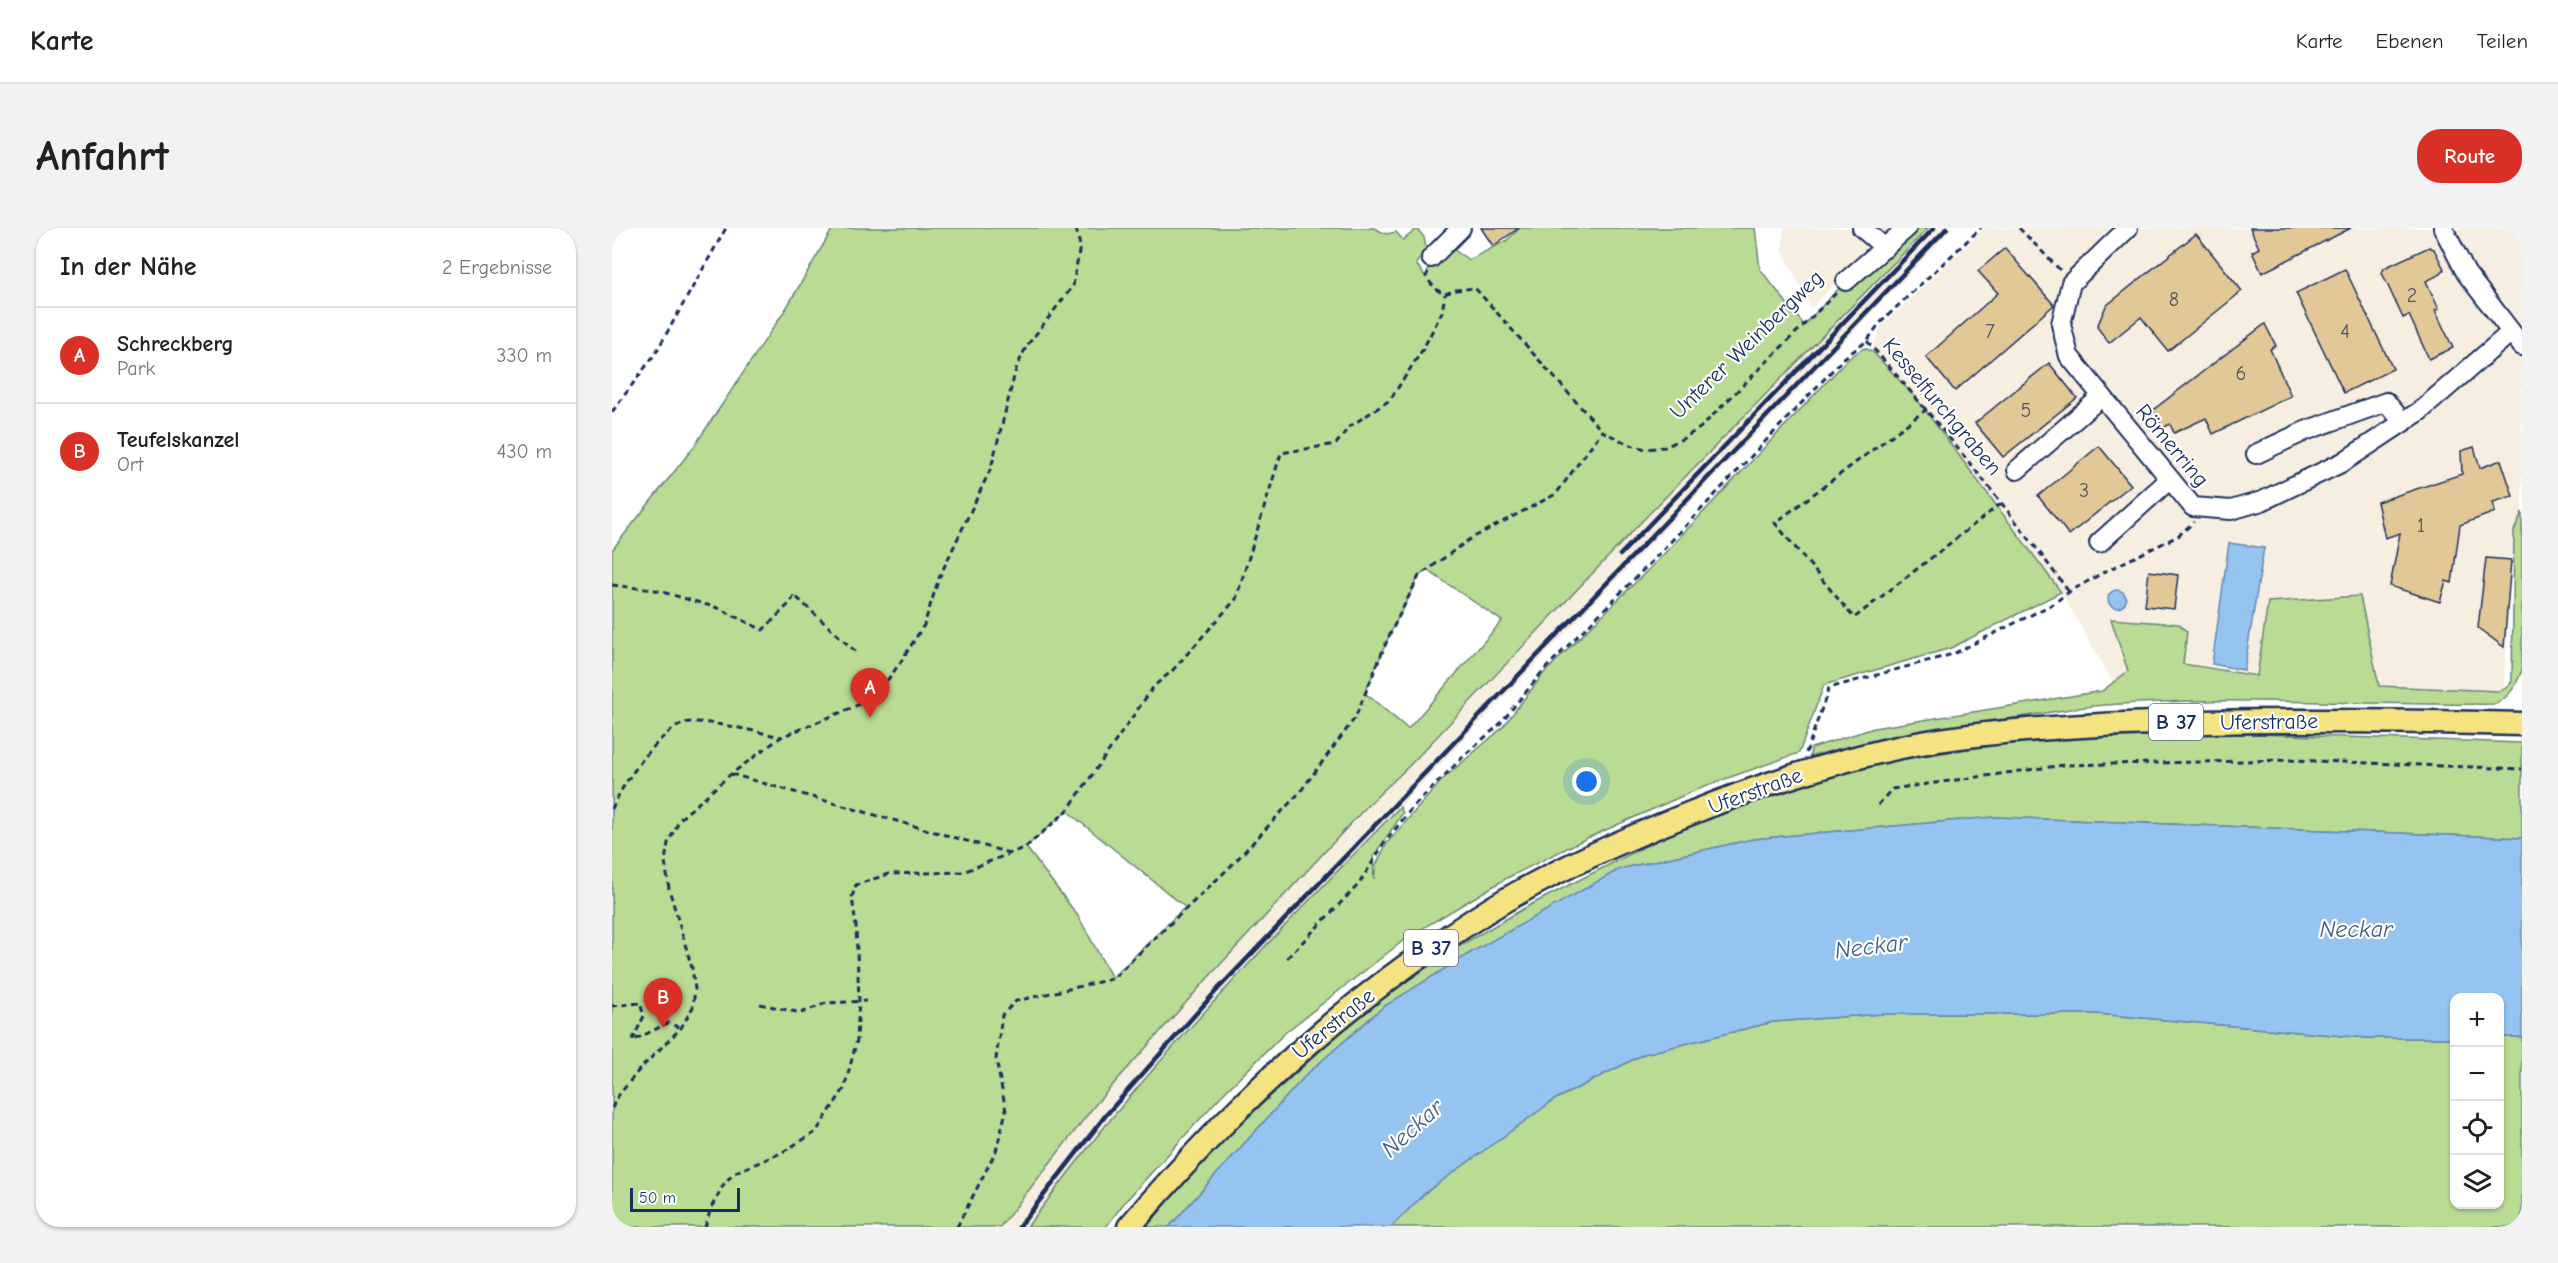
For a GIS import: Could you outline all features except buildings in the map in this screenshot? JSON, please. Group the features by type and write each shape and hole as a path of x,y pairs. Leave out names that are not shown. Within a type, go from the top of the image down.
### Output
{"main road":[{"name":"Uferstraße","path":"1129,1227 1184,1162 1278,1068 1354,1004 1446,937 1515,894 1615,843 1728,798 1802,772 1866,755 1938,741 2017,730 2092,724 2336,719 2522,724"}],"street":[{"path":"1431,258 1460,228"},
{"path":"1862,228 1885,248"},
{"name":"Unterer Weinbergweg","path":"1846,281 1907,228"},
{"path":"2071,283 2128,228"},
{"path":"2443,228 2466,273 2516,340"},
{"name":"Römerring","path":"2071,283 2061,324 2069,357 2193,507 2204,509 2231,510 2262,501 2343,462 2420,411 2516,340"},
{"path":"2017,470 2102,396"},
{"path":"2256,454 2305,431 2386,402 2403,422"},
{"path":"2098,543 2170,479"}],"path":[{"path":"612,412 655,354 726,228"},
{"path":"612,1108 618,1096 639,1070 681,1028 693,1006 695,989 692,968 669,889 665,861 668,843 680,819 730,774 781,737 854,707 878,693 900,663 924,626 939,578 991,468 1016,369 1026,347 1073,286 1080,246 1076,228"},
{"name":"Kesselfurchgraben","path":"1981,228 1905,298 1879,324 1867,341 1927,409 2003,502 2069,592"},
{"path":"2019,228 2071,283"},
{"path":"957,1227 996,1151 1006,1111 996,1059 1002,1015 1016,1001 1112,979 1231,866 1300,792 1355,718 1389,636 1419,576 1470,539 1556,494 1602,431 1475,288 1445,294 1437,291 1426,277 1431,258"},
{"name":"Unterer Weinbergweg","path":"1602,431 1630,445 1646,449 1665,447 1684,438 1700,428 1846,281"},
{"path":"705,1227 711,1208 725,1182 736,1172 781,1153 816,1132 844,1089 856,1040 859,1000 856,926 852,897 856,885 888,874 963,872 1026,847 1067,811 1154,686 1172,671 1236,598 1281,453 1336,444 1348,427 1390,400 1423,350 1442,312 1445,294"},
{"path":"1287,958 1359,884 1385,842 1412,808 1468,752 1499,725 1543,671 1659,554 1844,358 1867,341"},
{"path":"1927,409 1775,523 1854,618 2003,502"},
{"path":"1805,758 1829,688 1953,654 2053,604 2069,592 2178,536 2199,518 2204,509"},
{"path":"612,585 656,590 718,608 763,630 795,595 856,652"},
{"path":"612,809 619,790 660,740 686,722 735,727 781,737"},
{"path":"1878,805 1892,789 2064,765 2291,760 2522,769"},
{"path":"730,774 1010,854"},
{"path":"760,1004 801,1012 826,1003 866,1000"},
{"path":"612,1006 640,1003 644,1016 632,1041 668,1023 681,1028"}],"shaded area":[{"path":"1784,228 1889,228 1811,308 1783,251"},
{"path":"1928,228 1953,228 1221,994 1111,1119 1027,1227 1000,1227 1095,1105 1206,980 1368,805 1409,766 1648,515"},
{"path":"1985,228 2522,228 2522,512 2514,531 2503,696 2117,689 2061,592 1916,398 1872,351 1881,326"}],"green space":[{"path":"833,228 1374,228 1386,234 1396,232 1403,240 1417,229 1424,237 1426,249 1416,264 1426,277 1431,258 1445,244 1469,260 1506,241 1520,228 1755,228 1760,269 1804,325 1846,281 1907,228 1928,228 1648,515 1409,766 1368,805 1206,980 1095,1105 1000,1227 612,1227 612,550 693,448 787,307","holes":["1427,570 1502,621 1408,729 1365,693 1389,636 1419,576","1067,811 1185,907 1112,978 1078,916 1026,847"]},
{"path":"1864,348 1872,351 1916,398 2061,592 1951,648 1824,685 1799,753 1705,786 1583,840 1507,878 1408,937 1287,1031 1220,1097 1124,1203 1106,1227 1027,1227 1145,1078 1289,921 1400,807 1403,813 1373,857 1374,879 1376,865 1387,843 1443,779 1502,728 1544,673 1661,557 1849,358"},
{"path":"2522,512 2522,670 2512,690 2496,704 2203,701 2105,705 1943,728 1854,745 1810,757 1811,748 1874,728 2102,691 2128,671 2111,619 2179,624 2187,632 2183,664 2257,676 2268,602 2360,596 2379,686 2500,691 2508,687 2512,681 2514,531"},
{"path":"2229,733 2522,743 2522,838 1994,817 1753,839 1620,869 1383,1007 1307,1074 1169,1227 1147,1227 1188,1177 1236,1128 1367,1008 1456,948 1530,905 1693,822 1776,789 1879,763 1980,747 2059,739"},
{"path":"1882,1014 2098,1014 2367,1038 2450,1038 2450,1209 2504,1209 2504,1037 2522,1037 2522,1227 1391,1227 1425,1193 1554,1100 1644,1054 1773,1022"}],"water":[{"path":"2229,543 2264,548 2244,670 2212,664"},
{"path":"2117,590 2125,595 2126,599 2121,607 2117,608 2109,603 2108,599 2113,591"},
{"name":"Neckar","path":"1994,817 2522,838 2522,1037 2504,1037 2504,993 2450,993 2450,1038 2367,1038 2098,1014 1882,1014 1773,1022 1644,1054 1554,1100 1425,1193 1391,1227 1169,1227 1307,1074 1383,1007 1470,953 1620,869 1753,839"}],"railway":[{"path":"1620,555 1934,228"},
{"path":"1019,1227 1106,1115 1217,990 1947,228"}],"place":[{"name":"Schreckberg","path":"870,718"},
{"name":"Teufelskanzel","path":"663,1028"}]}
